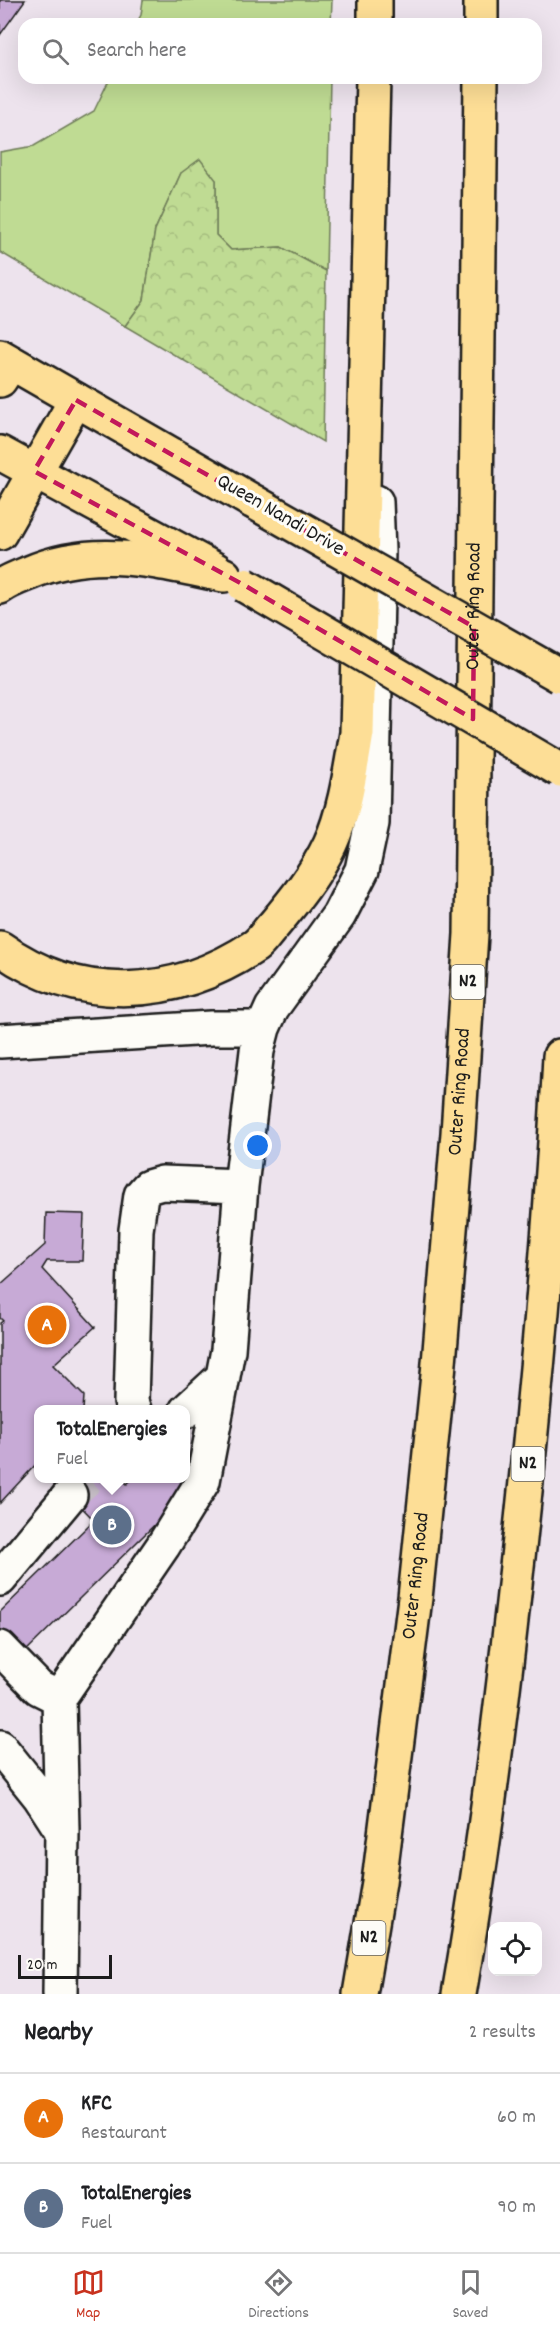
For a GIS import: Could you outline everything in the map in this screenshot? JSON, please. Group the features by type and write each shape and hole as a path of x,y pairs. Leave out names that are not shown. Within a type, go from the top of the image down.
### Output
{"main road":[{"path":"375,0 375,18"},
{"path":"481,0 481,18"},
{"path":"0,948 16,959 58,979 111,989 158,988 209,971 257,945 296,899 330,843 347,789 357,733 373,84"},
{"name":"Outer Ring Road","path":"360,1994 379,1882 415,1598 438,1375 458,1133 470,945 481,84"},
{"name":"Queen Nandi Drive","path":"4,367 76,400 560,676"},
{"path":"0,533 76,400"},
{"path":"0,453 234,580 560,770"},
{"path":"0,587 44,567 82,558 119,556 234,580"},
{"name":"N2","path":"459,1994 480,1870 515,1587 554,1174 560,1056"}],"lane":[{"path":"60,1990 62,1831 59,1698 164,1546 203,1482 223,1377 232,1313 241,1186 257,1051 263,1028 272,1008 339,915 362,870 368,849 372,823 378,552 369,263"},
{"path":"0,1041 211,1028 263,1028"},
{"path":"132,1405 136,1230 141,1196 148,1186 162,1183 241,1186"},
{"path":"190,1407 223,1377"},
{"path":"0,1579 70,1495"},
{"path":"0,1648 39,1688 59,1698"},
{"path":"0,1747 40,1797 62,1831"}],"highlighted area":[{"path":"76,400 474,627 473,719 244,585 34,471"}],"green space":[{"path":"143,0 332,0 331,18 139,18"},
{"path":"107,84 330,84 326,271 281,247 231,250 216,235 216,180 181,173 155,230 144,300 125,326 0,252 0,152 34,146 94,111"},
{"path":"200,159 216,180 216,235 231,250 281,247 326,271 323,442 125,326 144,300 155,230 181,173"}],"building":[{"path":"0,0 25,0 0,35"},
{"path":"46,1213 84,1214 82,1261 47,1261 42,1269 95,1327 53,1365 84,1396 83,1405 34,1405 34,1466 0,1503 0,1323 3,1321 0,1318 0,1285 45,1245"},
{"path":"190,1479 195,1485 22,1655 0,1633 0,1612 94,1520 58,1483 190,1483"}],"tunnel":[{"path":"70,1495 83,1483"}],"place":[{"name":"KFC","path":"47,1325"},
{"name":"TotalEnergies","path":"112,1525"}]}
